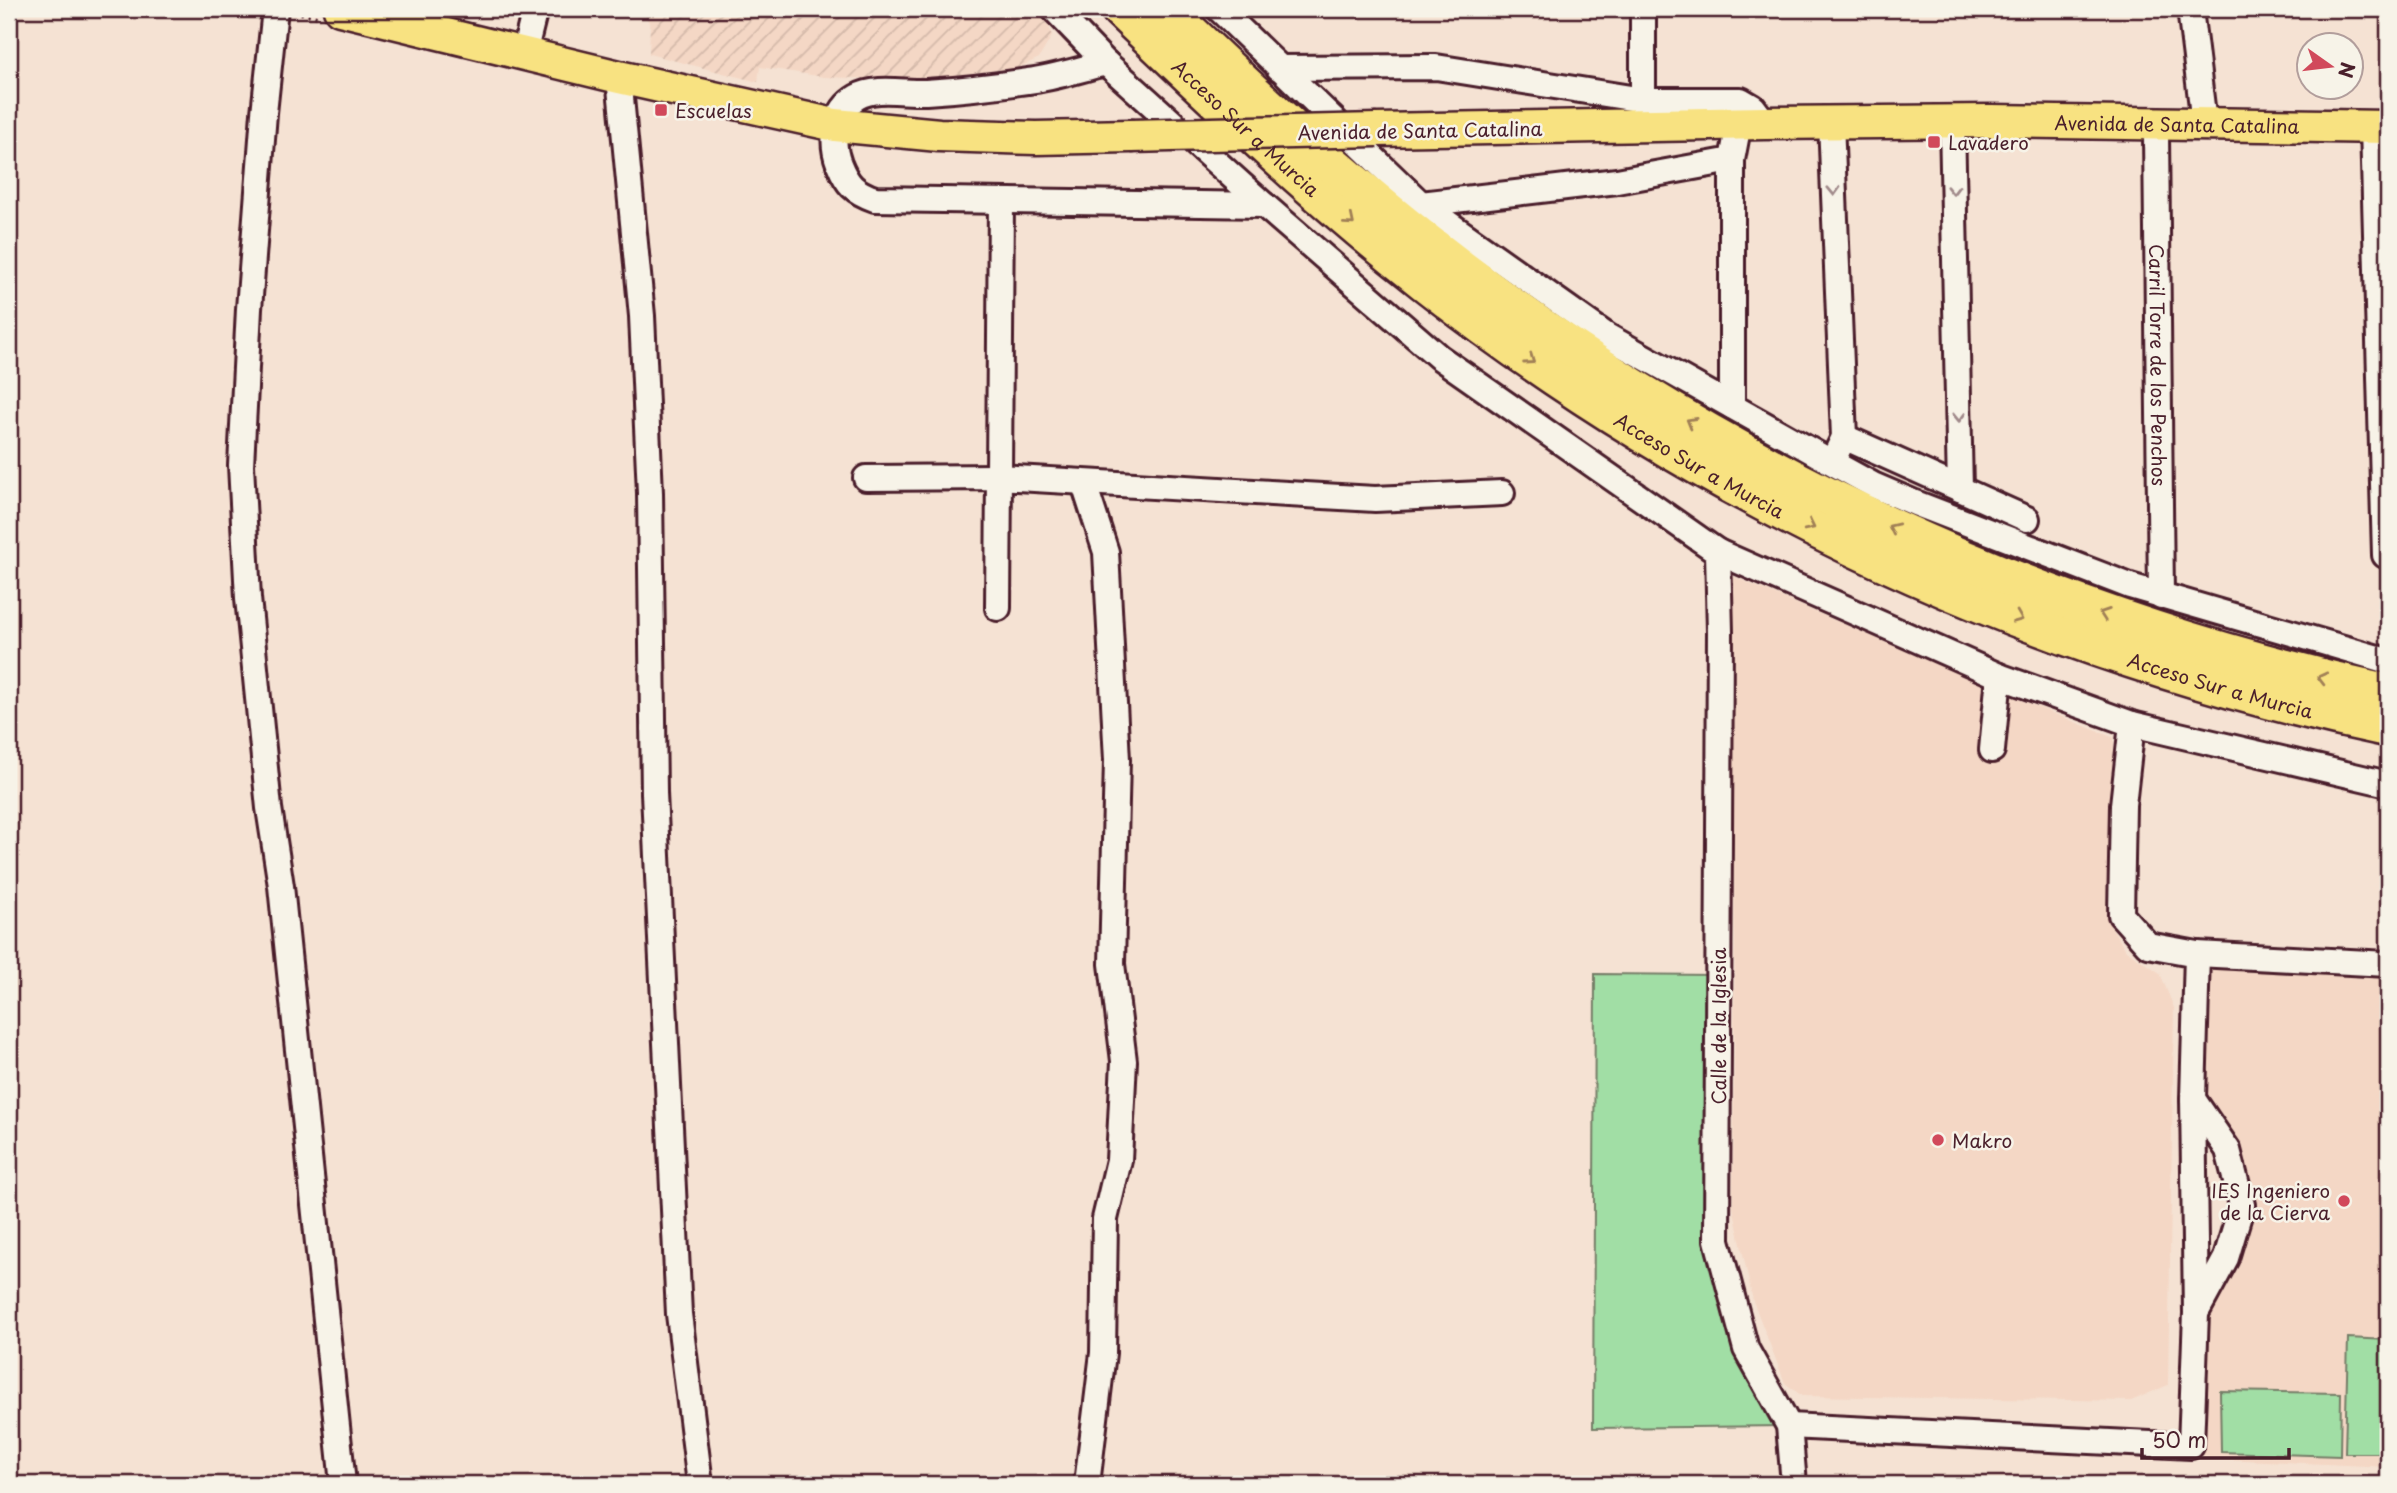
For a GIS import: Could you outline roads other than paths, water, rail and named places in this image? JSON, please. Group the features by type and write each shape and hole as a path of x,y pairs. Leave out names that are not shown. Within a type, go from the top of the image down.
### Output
{"highway":[{"name":"Acceso Sur a Murcia","path":"1120,9 1287,168 1428,284 1482,326 1589,400 1724,481 1842,542 2018,619 2199,680 2296,707 2388,728"},
{"name":"Acceso Sur a Murcia","path":"1166,9 1384,208 1438,252 1607,371 1731,445 1854,510 2036,589 2204,647 2388,693"}],"main road":[{"name":"Avenida de Santa Catalina","path":"340,9 619,77 835,125 939,135 1036,138 1831,122 2204,123 2381,127"}],"street":[{"path":"275,9 248,309 241,465 249,611 269,808 283,899 343,1484"},
{"path":"524,54 535,9"},
{"path":"1054,9 1106,63 1439,357 1718,552 1999,677 2132,724 2388,783"},
{"path":"1219,9 1421,204 1606,336 1833,463 1873,485 1915,503 2161,596 2388,662"},
{"path":"1643,9 1643,100"},
{"path":"2190,9 2204,123"},
{"path":"1106,63 1031,81 925,92 871,92 857,97 845,106 835,125 835,153 843,175 857,193 904,201 1264,205"},
{"path":"1279,68 1436,67 1643,100 1741,100 1753,107 1752,123 1732,160 1732,405"},
{"path":"619,77 642,316 650,493 654,793 679,1314 701,1484"},
{"path":"1831,122 1844,437 1833,463"},
{"path":"1952,122 1961,489"},
{"path":"2381,127 2385,555"},
{"name":"Carril Torre de los Penchos","path":"2156,136 2161,596"},
{"path":"1421,204 1616,181 1732,160"},
{"path":"998,608 1001,202"},
{"path":"1844,437 2027,519"},
{"path":"1915,503 1927,474"},
{"path":"866,478 999,477 1375,499 1502,493"},
{"path":"1084,484 1106,552 1108,579 1117,760 1112,964 1124,1062 1119,1160 1105,1219 1103,1353 1087,1484"},
{"name":"Calle de la Iglesia","path":"1718,552 1720,646 1717,1240 1746,1349 1789,1426 1794,1484"},
{"path":"1992,750 1999,677"},
{"path":"2132,724 2123,805 2121,915 2148,945 2197,954 2388,964"},
{"path":"1789,1426 2191,1446 2196,1313 2193,1099 2197,954"},
{"path":"2193,1099 2228,1150 2242,1205 2226,1258 2196,1313"}],"place":[{"name":"Escuelas","path":"661,110"},
{"name":"Lavadero","path":"1934,142"},
{"name":"Makro","path":"1938,1140"},
{"name":"IES Ingeniero de la Cierva","path":"2344,1201"}]}
